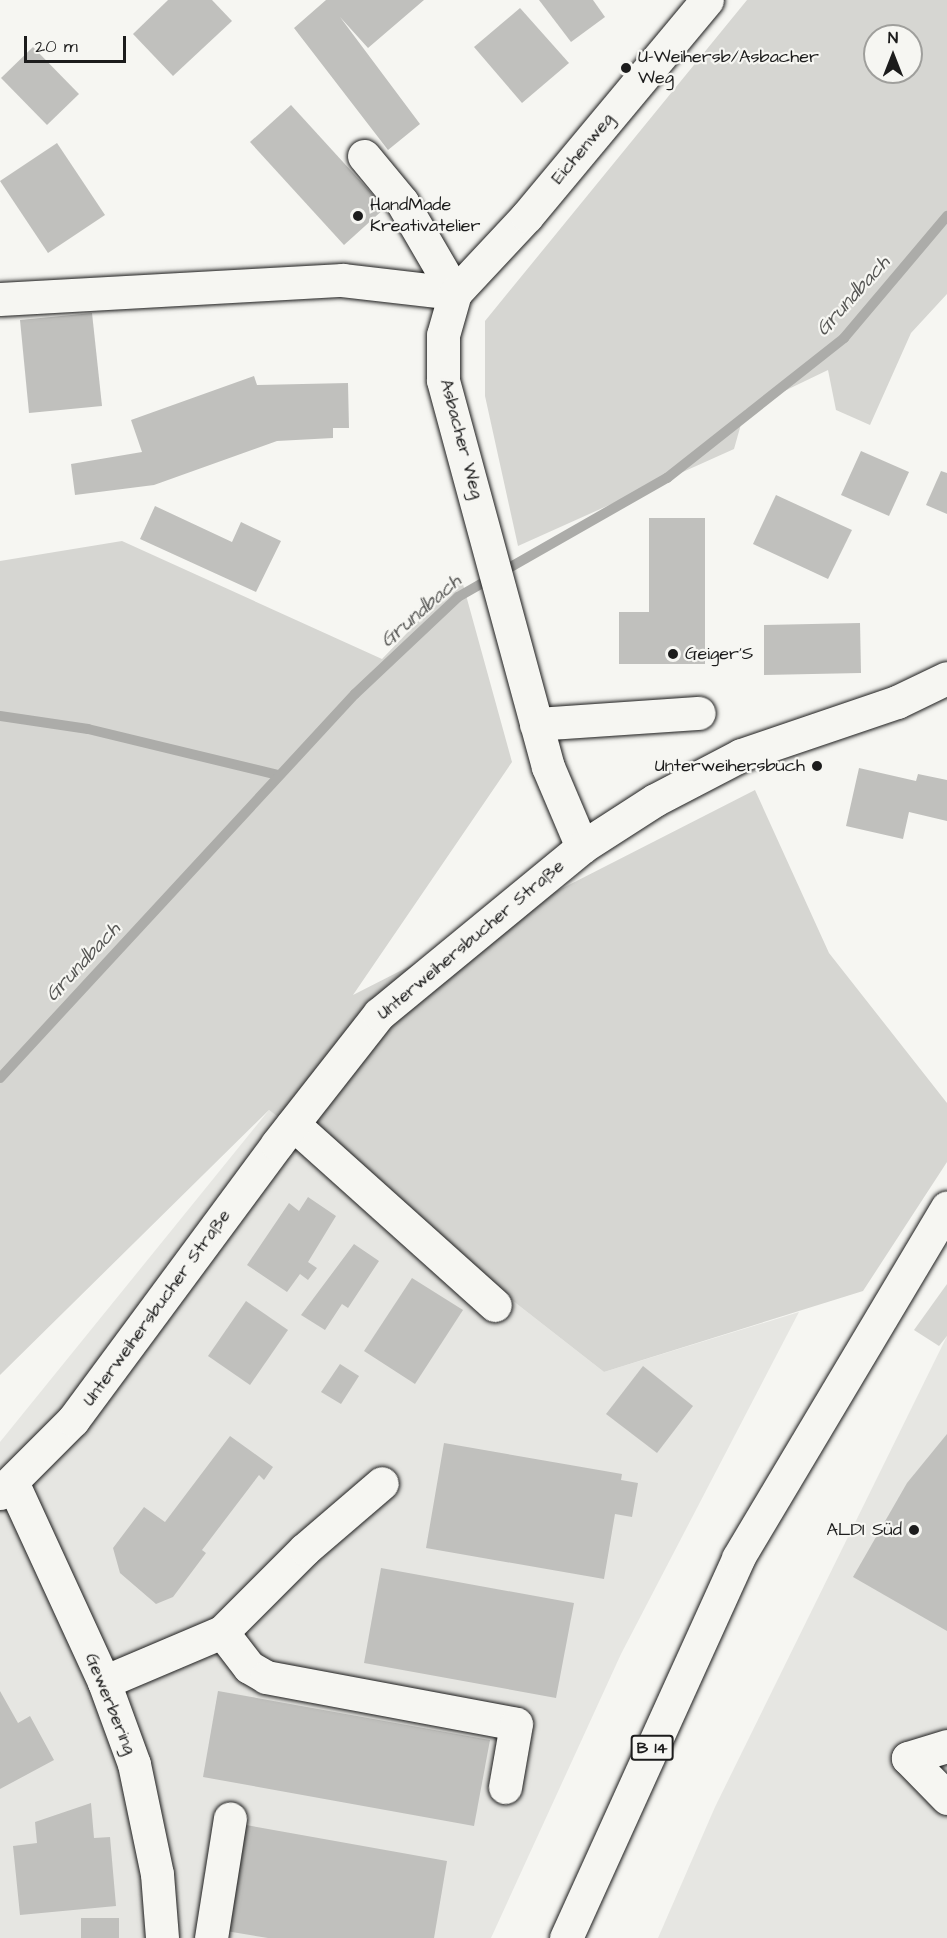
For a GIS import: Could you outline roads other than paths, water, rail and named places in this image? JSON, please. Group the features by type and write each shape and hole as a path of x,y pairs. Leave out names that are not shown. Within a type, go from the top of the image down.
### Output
{"street":[{"name":"Eichenweg","path":"455,293 527,216 707,0"},
{"path":"364,156 408,210 455,293"},
{"path":"0,299 342,280 455,293"},
{"name":"Asbacher Weg","path":"455,293 443,335 443,380 497,570 548,767 582,847"},
{"name":"Unterweihersbucher Straße","path":"6,1489 74,1420 293,1124 379,1014 582,847 655,800 741,755 897,702 947,678"},
{"path":"536,724 608,716 699,713"},
{"path":"293,1124 495,1305"},
{"name":"B 14","path":"566,1938 738,1558 947,1208"},
{"path":"104,1682 222,1632 305,1550 382,1483"},
{"name":"Gewerbering","path":"6,1489 104,1682 134,1764 148,1819 162,1938"},
{"path":"222,1632 249,1667 266,1677 516,1724 505,1787"},
{"path":"947,1746 908,1758 947,1798"},
{"path":"211,1938 230,1818"}],"waterway":[{"name":"Grundbach","path":"0,1078 355,694 458,597 667,478 844,338 947,216"},
{"path":"0,716 88,729 278,775"}],"place":[{"name":"U-Weihersb/Asbacher Weg","path":"626,68"},
{"name":"HandMade Kreativatelier","path":"358,216"},
{"name":"Geiger’S","path":"673,654"},
{"name":"Unterweihersbuch","path":"817,766"},
{"name":"ALDI Süd","path":"914,1530"}]}
